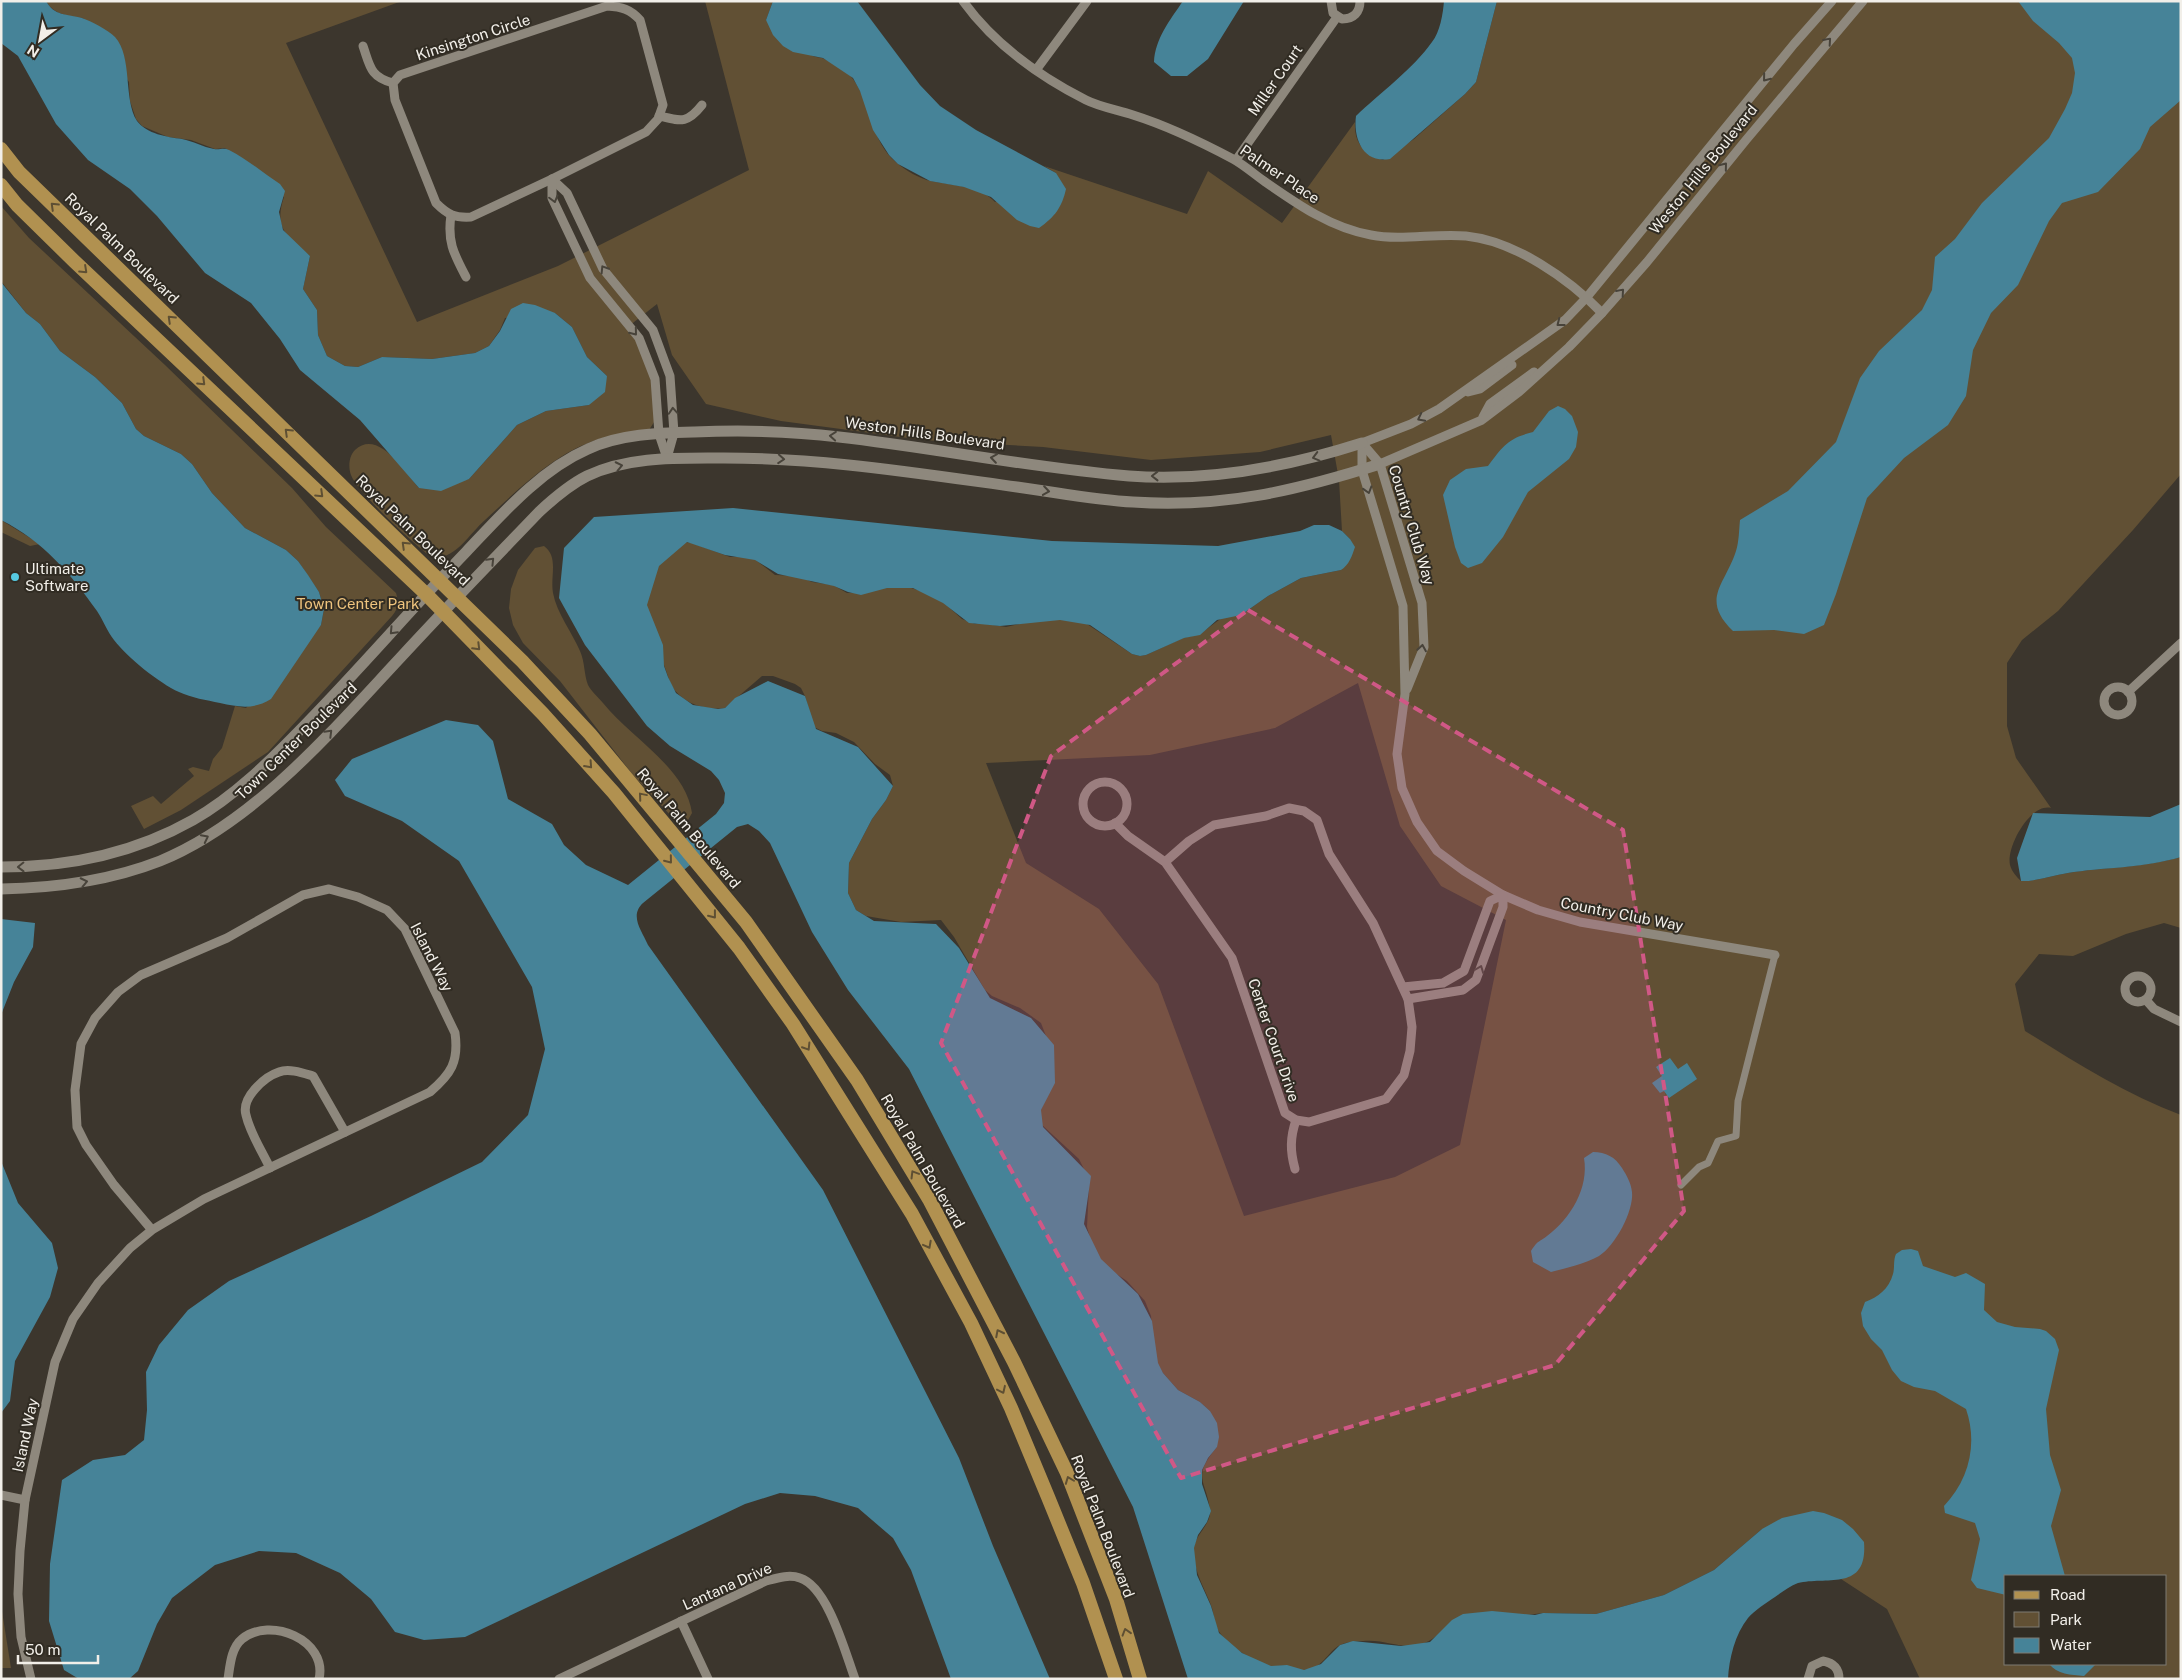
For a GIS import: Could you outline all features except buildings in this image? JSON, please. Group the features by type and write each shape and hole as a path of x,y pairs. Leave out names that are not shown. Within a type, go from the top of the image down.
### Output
{"main road":[{"name":"Royal Palm Boulevard","path":"1,149 19,172 458,596 522,661 590,734 746,922 857,1080 930,1201 1014,1362 1067,1473 1116,1600 1140,1679"},
{"path":"1,185 17,205 74,261 426,594 543,714 614,793 683,876 739,948 794,1024 912,1214 966,1315 1011,1408 1084,1583 1116,1679"}],"street":[{"name":"Palmer Place","path":"963,1 974,16 1010,52 1036,70 1087,100 1134,115 1187,136 1236,160 1303,208 1330,222 1372,236 1467,236 1509,248 1553,270 1587,297 1602,313"},
{"path":"1036,70 1087,1"},
{"path":"1331,1 1330,7 1337,16 1348,19 1358,12 1360,1"},
{"name":"Weston Hills Boulevard","path":"426,594 535,483 561,464 586,450 603,443 634,436 761,431 836,436 1131,476 1242,473 1318,457 1411,424 1463,393 1480,389 1504,372 1545,334 1564,320 1587,297 1794,44 1832,1"},
{"name":"Weston Hills Boulevard","path":"443,612 539,512 563,490 605,469 667,458 764,458 838,462 1133,502 1244,499 1320,483 1380,464 1482,420 1490,404 1563,352 1602,313 1863,1"},
{"name":"Kinsington Circle","path":"393,83 400,75 607,6 623,4 640,20 663,105 658,116"},
{"name":"Miller Court","path":"1236,160 1337,16"},
{"path":"363,46 372,71 380,80 393,83 395,100 436,203 446,213 457,218 471,217 646,132 658,116 684,121 693,117 702,105"},
{"path":"552,179 567,193 603,269 653,330 670,376 674,433 667,458"},
{"path":"552,179 552,198 590,278 639,338 655,380 659,434 667,458"},
{"path":"561,217 576,211"},
{"path":"451,215 448,233 454,254 466,277"},
{"name":"Country Club Way","path":"1362,442 1380,464 1422,603 1424,647 1405,694"},
{"name":"Country Club Way","path":"1362,442 1362,470 1403,606 1405,694 1397,754 1402,788 1417,822 1438,851 1464,871 1503,895 1538,910 1580,922 1775,955"},
{"name":"Town Center Boulevard","path":"1,867 40,867 103,857 150,841 191,821 215,806 264,766 318,712 426,594"},
{"name":"Town Center Boulevard","path":"1,889 62,886 127,873 162,860 215,832 255,803 290,772 443,612"},
{"path":"2128,692 2181,643"},
{"path":"1112,783 1123,792 1127,806 1125,813 1115,823 1102,826 1089,819 1085,813 1084,799 1086,792 1097,784 1112,783"},
{"name":"Center Court Drive","path":"1115,823 1128,836 1165,862 1232,958 1285,1112 1296,1120 1309,1122 1386,1099 1404,1075 1410,1051 1412,1027 1408,999 1373,922 1329,854 1317,820 1304,811 1289,808 1266,816 1214,825 1189,840 1165,862"},
{"path":"150,841 162,860"},
{"name":"Island Way","path":"31,1679 21,1637 18,1594 25,1500 55,1362 73,1319 98,1283 130,1248 152,1230 204,1199 430,1092 444,1080 453,1066 457,1050 455,1033 405,929 387,910 358,897 329,889 303,895 227,938 140,975 118,992 95,1018 81,1044 74,1090 77,1127 86,1145 114,1185 152,1230"},
{"path":"1403,987 1443,983 1464,971 1490,901 1503,895 1503,907 1476,980 1461,990 1408,999"},
{"path":"1681,1185 1699,1167 1708,1162 1718,1141 1736,1136 1738,1101 1775,955"},
{"path":"1454,977 1461,990"},
{"path":"2146,1000 2154,1009 2181,1022"},
{"path":"270,1168 245,1114 246,1102 254,1088 279,1072 295,1071 313,1076 345,1132"},
{"path":"1295,1170 1290,1151 1291,1134 1296,1120"},
{"path":"1,1495 25,1500"},
{"name":"Lantana Drive","path":"560,1679 766,1581 790,1576 800,1578 816,1588 823,1598 855,1679"},
{"path":"681,1622 708,1679"},
{"path":"228,1679 231,1656 241,1639 258,1631 281,1630 304,1640 317,1655 321,1670 319,1679"},
{"path":"1808,1679 1812,1666 1823,1661 1835,1665 1840,1679"}],"highlighted area":[{"path":"1248,610 1623,830 1684,1211 1555,1365 1181,1478 941,1043 1051,756"}],"green space":[{"path":"46,1 402,1 286,43 417,322 558,266 749,170 705,1 773,1 766,20 794,44 812,56 835,64 853,79 864,100 881,144 897,163 922,178 974,189 995,202 1056,173 1044,166 1187,214 1208,171 1282,223 1355,122 1356,136 1361,146 1370,154 1383,160 1414,139 1465,94 1476,82 1497,1 2181,1 2181,474 2133,530 2058,611 2022,640 2007,663 2007,726 2016,758 2051,808 2043,808 2035,812 2021,828 2016,838 2010,857 2010,865 2021,881 2074,872 2155,863 2181,857 2181,928 2164,923 2126,934 2073,956 2039,954 2015,984 2025,1031 2120,1087 2181,1115 2181,1679 1920,1679 1887,1609 1841,1579 1858,1570 1864,1549 1762,1529 1714,1570 1664,1595 1596,1614 1543,1613 1527,1615 1441,1632 1431,1640 1411,1646 1374,1641 1348,1642 1335,1648 1316,1666 1304,1670 1288,1666 1270,1666 1236,1649 1217,1628 1212,1608 1197,1571 1194,1555 1195,1542 1210,1515 1202,1472 1209,1457 1217,1447 1210,1411 1200,1402 1178,1390 1163,1373 1155,1360 1151,1316 1145,1301 1127,1281 1100,1263 1092,1245 1087,1227 1089,1186 1085,1171 1079,1159 1042,1125 1039,1114 1048,1095 1049,1044 1041,1023 1020,1008 992,996 985,990 954,937 941,920 901,922 866,916 856,910 848,893 849,863 872,819 886,800 893,786 890,775 875,764 854,742 836,733 822,731 814,727 805,696 801,688 795,684 773,676 762,676 725,708 717,709 702,707 681,697 671,685 645,611 654,569 679,541 692,543 730,557 752,557 775,575 799,576 812,582 833,585 847,593 859,593 870,586 908,587 943,602 962,619 975,624 1006,627 1047,618 1081,620 1132,654 1146,655 1183,638 1200,634 1223,617 1241,615 1268,596 1301,578 1341,570 1350,539 1342,531 1339,480 1331,435 1260,452 1151,460 1043,447 923,440 781,421 706,404 672,355 657,304 629,326 655,379 656,419 649,430 607,437 589,442 573,450 526,483 485,520 461,546 447,555 431,557 387,518 355,483 349,465 351,455 355,450 364,445 373,444 382,448 399,463 419,488 469,479 517,425 546,411 589,405 607,376 587,357 572,327 555,313 505,318 500,330 489,346 475,353 432,359 382,357 358,367 345,366 327,356 318,335 317,310 303,289 310,256 289,237 282,225 280,217 284,197 225,148 215,149 191,140 168,137 142,126 136,119 130,101 129,82 83,18 62,14 53,9","holes":["1358,683 1400,826 1441,886 1506,920 1460,1145 1395,1177 1244,1216 1158,984 1099,909 1026,863 986,763 1150,755 1275,728"]},
{"name":"Town Center Park","path":"1,206 29,238 165,365 292,488 326,527 396,593 397,597 396,611 392,616 268,752 181,810 144,829 131,806 153,796 161,804 194,776 188,769 193,767 209,771 213,759 222,748 235,706 246,708 321,625 324,609 319,592 298,561 286,550 245,528 212,493 192,464 181,454 144,436 136,429 122,403 95,377 60,351 40,324 26,313 1,281"},
{"path":"1,520 40,544 30,546 1,532"},
{"path":"544,546 549,550 553,561 552,587 555,601 580,651 588,685 614,716 668,767 688,797 692,813 688,820 681,823 672,817 633,775 560,681 523,643 513,625 509,608 511,589 518,570 535,548"},
{"path":"1,1605 11,1668 1,1668"}],"water":[{"path":"1,1 46,1 49,6 61,14 86,19 99,26 115,37 121,45 130,101 137,121 141,125 152,132 164,136 186,140 214,149 227,149 280,184 285,191 279,212 283,230 310,256 303,289 317,310 318,335 327,356 345,366 358,367 382,357 432,359 475,353 489,346 500,331 511,309 523,303 535,305 555,313 572,327 587,357 607,376 605,392 589,405 546,411 517,425 469,479 441,491 419,488 360,420 300,370 280,339 251,303 205,273 157,216 130,189 88,160 56,124 18,56 1,43"},
{"path":"773,1 857,1 920,85 940,106 976,130 1056,173 1066,189 1057,211 1039,228 1030,226 1017,220 991,197 964,187 930,181 898,164 889,155 873,130 860,91 853,78 823,58 793,52 783,46 773,35 766,20"},
{"path":"1183,1 1244,1 1208,59 1187,76 1171,76 1154,62 1155,54 1164,30"},
{"path":"1444,1 1497,1 1476,82 1465,94 1390,159 1373,157 1362,148 1358,141 1355,124 1356,116 1425,52 1435,38 1439,28"},
{"path":"2018,1 2180,1 2181,100 2150,127 2140,149 2098,192 2062,203 2049,221 2018,285 1991,313 1973,350 1966,396 1948,425 1904,458 1867,498 1824,625 1804,634 1774,630 1733,631 1723,620 1718,610 1717,601 1718,592 1736,551 1740,520 1788,491 1836,442 1860,378 1879,351 1922,310 1932,290 1935,257 1955,239 1982,203 2049,138 2065,109 2072,93 2075,73 2072,58 2059,43 2033,21"},
{"path":"1,282 26,313 40,324 60,351 95,377 122,403 136,429 144,436 181,454 192,464 212,493 245,528 286,550 298,561 308,575 319,592 324,609 321,625 271,699 258,705 246,707 233,706 189,696 162,683 135,662 120,647 87,597 55,559 30,538 1,520"},
{"path":"1558,406 1565,409 1572,416 1578,432 1576,447 1569,459 1528,492 1503,537 1482,563 1468,568 1461,563 1455,547 1443,495 1450,480 1466,469 1488,466 1507,444 1518,437 1533,432 1549,411"},
{"path":"733,508 1052,541 1218,546 1300,531 1314,525 1329,525 1342,531 1355,547 1348,563 1341,570 1301,578 1268,596 1241,615 1217,620 1200,635 1184,638 1140,656 1132,654 1090,625 1060,620 1000,626 969,623 943,603 913,588 887,588 861,595 834,586 778,574 755,560 725,555 687,542 659,566 647,605 663,645 664,666 668,677 676,693 693,705 718,709 725,708 735,698 768,681 805,696 816,729 858,747 893,786 886,800 872,819 849,863 848,893 856,910 874,921 936,924 959,948 990,998 1031,1018 1054,1045 1055,1083 1041,1110 1043,1127 1091,1176 1084,1224 1101,1259 1138,1294 1152,1321 1158,1363 1163,1373 1178,1390 1200,1402 1210,1411 1217,1423 1219,1437 1217,1447 1208,1458 1202,1470 1202,1484 1211,1511 1207,1522 1198,1535 1194,1548 1197,1575 1211,1606 1219,1633 1242,1653 1271,1666 1287,1665 1304,1670 1321,1664 1340,1645 1353,1641 1401,1646 1430,1642 1452,1620 1463,1614 1492,1611 1535,1615 1543,1613 1596,1614 1664,1595 1714,1570 1762,1529 1782,1518 1813,1511 1842,1520 1864,1542 1864,1558 1859,1569 1853,1575 1843,1579 1798,1583 1786,1589 1754,1612 1743,1624 1736,1639 1731,1655 1728,1679 1188,1679 1133,1507 909,1069 848,990 812,932 770,843 759,831 748,824 737,827 643,903 637,913 638,924 648,945 823,1190 959,1458 993,1546 1050,1679 951,1679 911,1570 893,1538 858,1508 815,1496 780,1493 745,1504 465,1637 424,1640 395,1632 371,1599 340,1573 296,1553 259,1551 215,1565 172,1598 157,1624 138,1671 129,1679 79,1679 64,1670 49,1621 50,1564 62,1480 93,1460 125,1455 144,1440 147,1410 146,1372 159,1345 188,1310 229,1281 371,1216 482,1162 528,1115 545,1049 532,987 459,861 402,821 345,796 335,780 352,759 446,720 478,725 493,741 508,799 552,824 564,845 586,865 628,885 716,814 724,803 725,793 719,780 711,771 670,746 647,726 585,645 559,598 564,548 594,517"},
{"path":"2181,804 2181,857 2127,867 2074,872 2021,881 2017,858 2033,813 2150,817"},
{"path":"1,919 35,923 33,947 14,982 1,1015"},
{"path":"1670,1058 1678,1069 1687,1063 1697,1079 1669,1098 1664,1091 1660,1093 1652,1083 1662,1076 1656,1067"},
{"path":"1593,1152 1610,1156 1622,1168 1632,1192 1632,1200 1627,1218 1617,1236 1599,1256 1575,1266 1551,1272 1533,1262 1531,1251 1537,1243 1556,1229 1571,1211 1584,1180 1584,1158"},
{"path":"1,1161 18,1203 52,1243 58,1268 50,1297 15,1361 10,1401 1,1413"},
{"path":"1911,1249 1918,1251 1923,1266 1955,1277 1966,1273 1985,1284 1984,1310 1997,1322 2015,1327 2040,1329 2046,1331 2055,1339 2059,1350 2046,1409 2050,1455 2061,1490 2051,1526 2065,1575 2004,1575 2004,1595 1977,1588 1971,1580 1980,1539 1975,1523 1945,1513 1944,1506 1960,1485 1969,1461 1971,1435 1966,1409 1935,1391 1914,1387 1901,1381 1892,1370 1882,1350 1871,1339 1863,1326 1861,1313 1865,1302 1879,1295 1889,1284 1893,1274 1896,1254 1902,1250"},
{"path":"2050,1665 2095,1665 2084,1676 2060,1672"}],"place":[{"name":"Ultimate Software","path":"15,577"}]}
